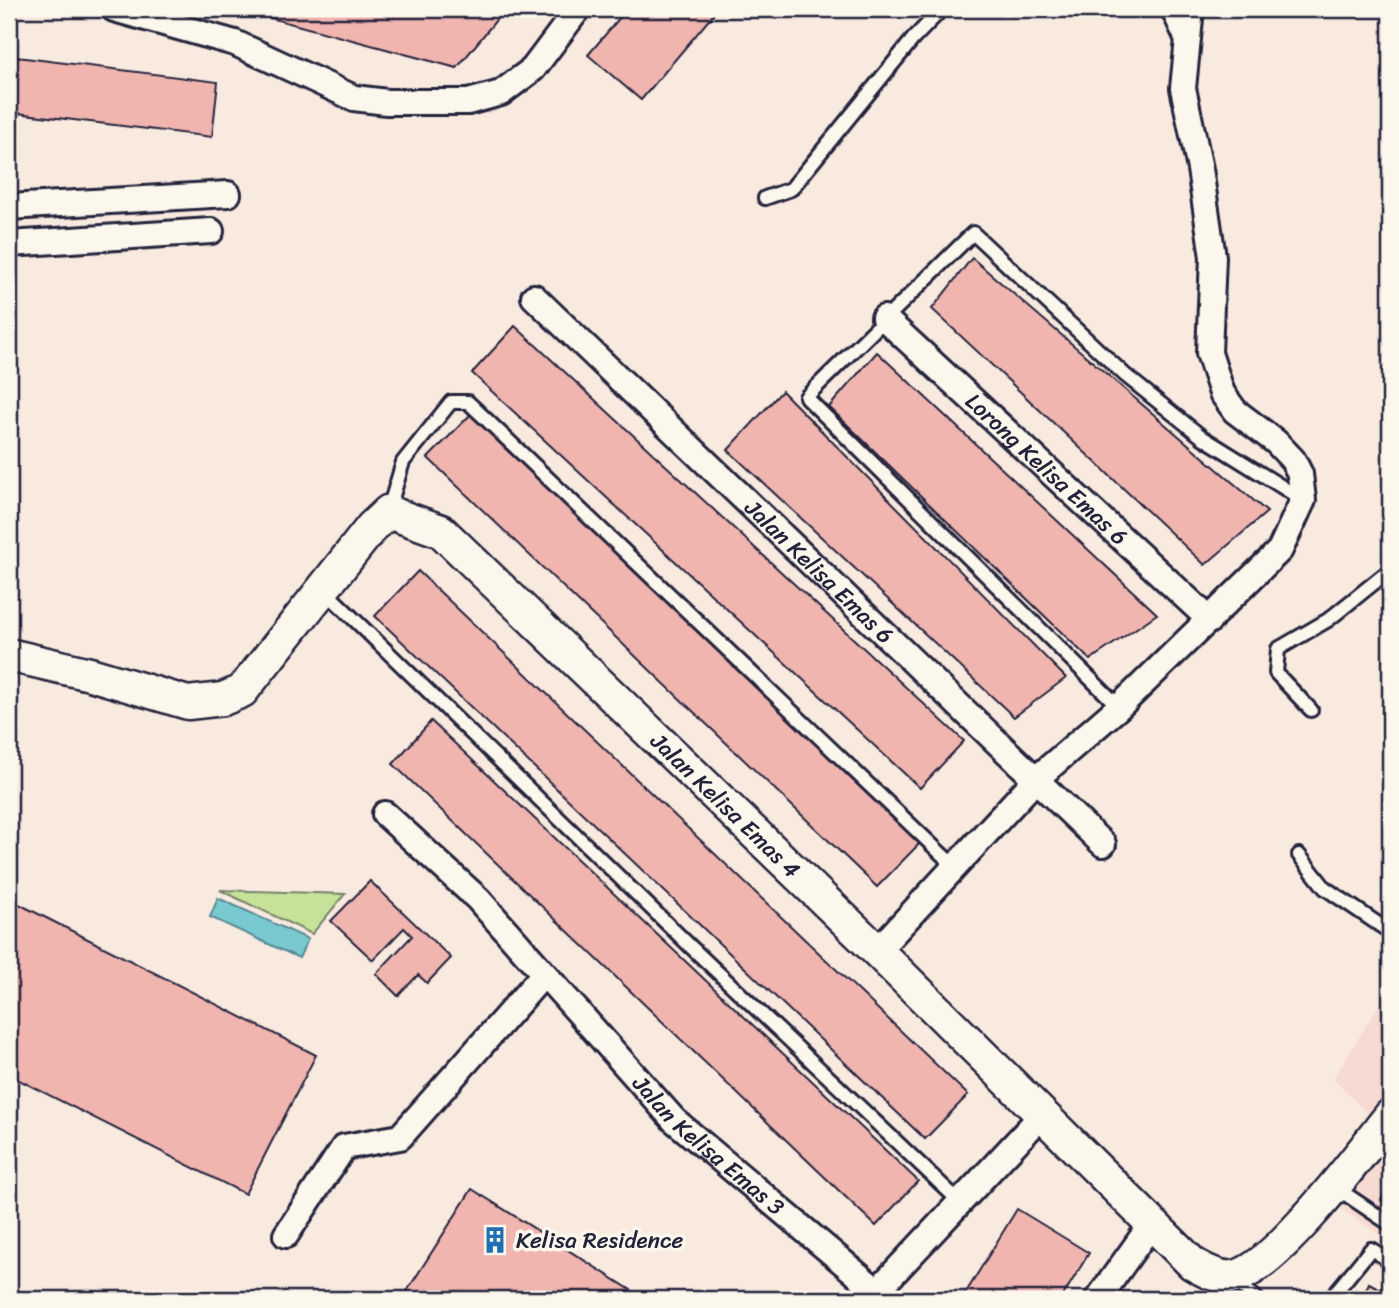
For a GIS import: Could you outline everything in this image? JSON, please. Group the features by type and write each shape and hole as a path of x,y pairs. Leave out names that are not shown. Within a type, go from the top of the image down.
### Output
{"street":[{"path":"114,9 234,43 355,98 387,102 468,102 502,93 533,69 578,9"},
{"path":"877,951 1036,779 1119,707 1280,550 1303,500 1300,474 1293,460 1235,411 1213,373 1209,341 1213,257 1200,169 1183,88 1185,47 1191,9"},
{"path":"9,207 228,194"},
{"path":"9,244 211,230"},
{"name":"Jalan Kelisa Emas 6","path":"534,297 1103,844"},
{"name":"Lorong Kelisa Emas 6","path":"884,318 1210,620"},
{"path":"9,655 89,674 188,703 223,699 242,691 388,512"},
{"name":"Jalan Kelisa Emas 4","path":"388,512 441,531 877,951 1193,1264 1212,1274 1231,1278"},
{"name":"Jalan Kelisa Emas 3","path":"385,814 478,899 674,1120 877,1295 1041,1116"},
{"path":"286,1235 344,1147 400,1137 544,974"},
{"path":"1231,1278 1252,1271 1334,1186 1390,1116"},
{"path":"1098,1299 1153,1222"}],"lane":[{"path":"765,198 791,189 913,38 942,9"},
{"path":"1167,9 1185,47"},
{"path":"1119,707 806,397 973,233 1125,375 1202,436 1303,500"},
{"path":"388,512 403,462 451,402 468,402 955,867"},
{"path":"1311,710 1276,673 1278,649 1328,620 1390,570"},
{"path":"323,589 690,946 960,1202"},
{"path":"1299,855 1325,888 1390,932"},
{"path":"1334,1186 1390,1224"},
{"path":"1330,1299 1371,1249 1390,1261"},
{"path":"1231,1278 1257,1299"}],"shaded area":[{"path":"1390,987 1390,1136 1333,1079"},
{"path":"1390,1144 1390,1242 1341,1209"}],"green space":[{"path":"220,890 345,894 312,934"}],"water":[{"path":"218,898 308,939 299,958 210,917"}],"building":[{"path":"237,9 505,9 457,68"},
{"path":"627,9 718,9 641,100 588,55"},
{"path":"9,56 218,82 212,137 9,112"},
{"path":"972,258 1267,512 1205,565 932,309"},
{"path":"515,326 964,741 920,788 472,373"},
{"path":"877,352 1157,614 1090,660 829,407"},
{"path":"782,391 1066,678 1014,717 728,450"},
{"path":"471,414 920,843 877,887 428,458"},
{"path":"418,571 968,1095 925,1139 375,616"},
{"path":"431,721 918,1181 876,1226 393,764"},
{"path":"370,881 451,958 427,983 418,975 398,996 376,974 412,936 404,928 373,960 331,921"},
{"path":"9,899 316,1055 245,1194 9,1075"},
{"path":"1390,1184 1390,1206 1381,1200"},
{"name":"Kelisa Residence","path":"472,1189 645,1299 420,1299 407,1291"},
{"path":"1017,1209 1089,1253 1061,1299 962,1299"},
{"path":"1369,1283 1388,1293 1390,1289 1390,1299 1351,1299 1356,1290 1364,1294"}],"place":[{"name":"Kelisa Residence","path":"495,1240"}]}
